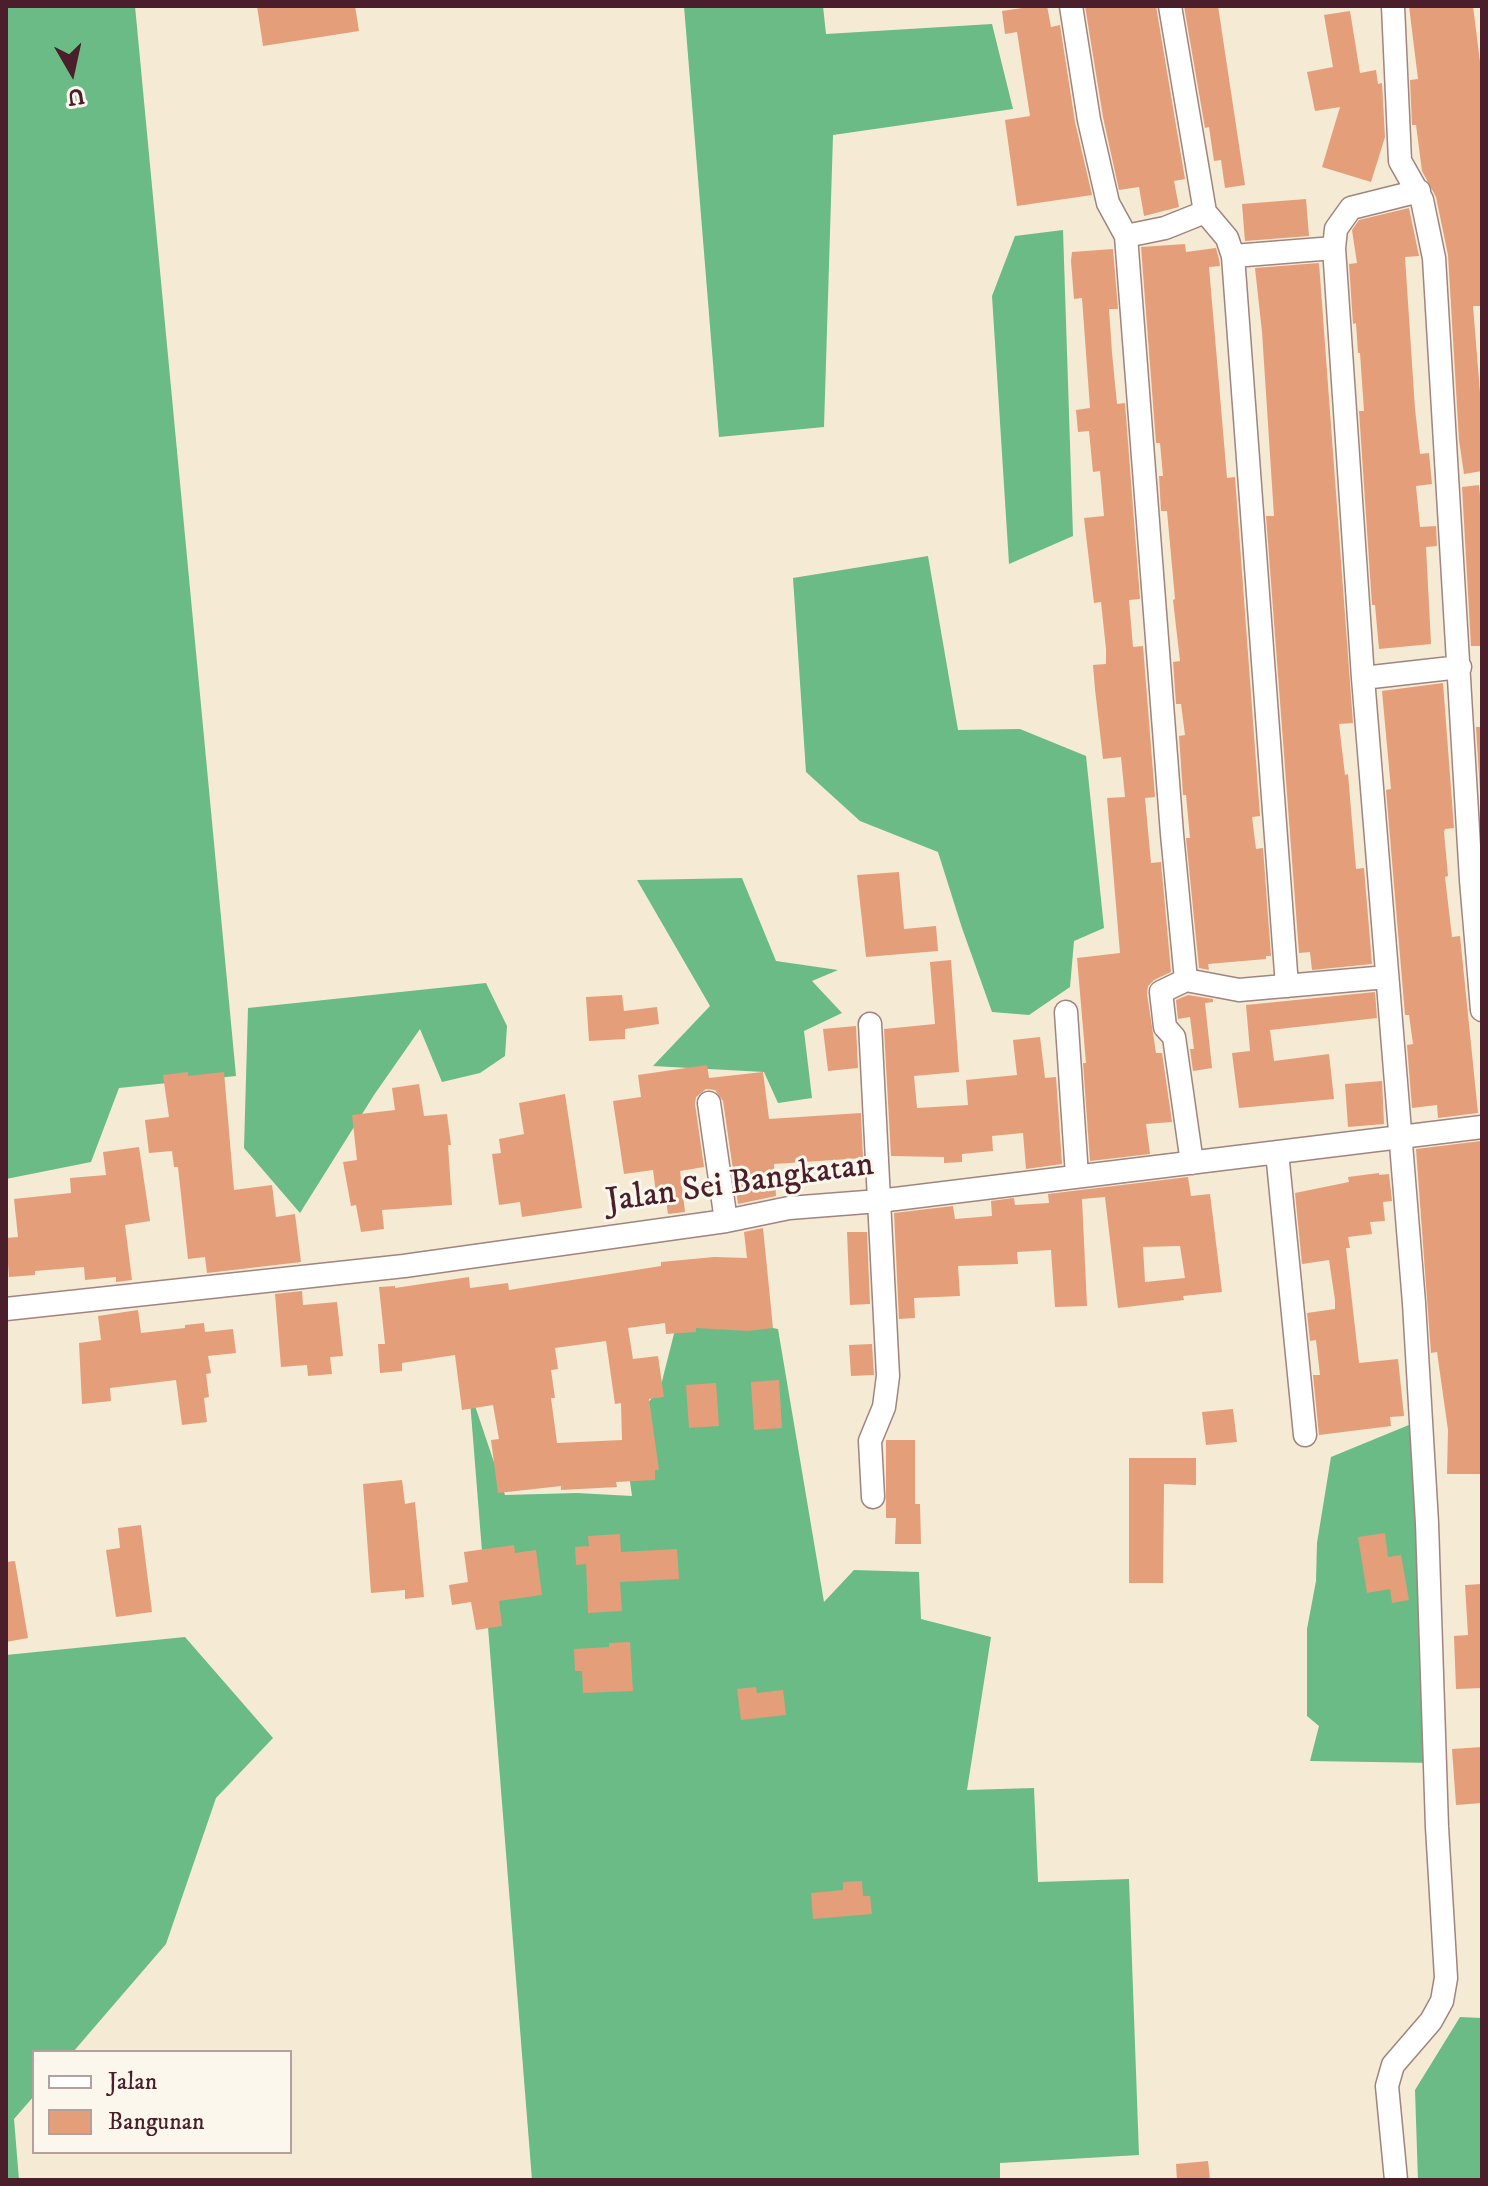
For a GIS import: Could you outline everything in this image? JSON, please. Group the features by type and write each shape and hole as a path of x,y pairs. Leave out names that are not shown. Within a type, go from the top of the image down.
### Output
{"street":[{"path":"1071,6 1089,120 1108,203 1126,236 1186,980"},
{"path":"1170,6 1205,212 1227,238 1233,256 1287,986"},
{"path":"1393,6 1400,161 1419,191 1434,258 1471,880 1482,1010"},
{"path":"1396,2180 1387,2086 1393,2065 1431,2021 1442,2001 1446,1978 1437,1827 1427,1523 1334,248 1336,229 1351,208 1419,191"},
{"path":"1126,236 1165,228 1205,212"},
{"path":"1233,256 1334,248"},
{"path":"1363,678 1460,667"},
{"path":"1192,1163 1174,1037 1165,1027 1161,992 1186,980 1239,990 1387,977"},
{"path":"1066,1012 1077,1176"},
{"path":"870,1024 888,1376 884,1407 870,1441 873,1497"},
{"path":"709,1103 726,1221"},
{"name":"Jalan Sei Bangkatan","path":"6,1309 404,1266 726,1221 789,1208 879,1201 1482,1127"},
{"path":"1277,1152 1305,1435"}],"green space":[{"path":"6,6 135,6 236,1076 119,1088 91,1162 6,1179"},
{"path":"684,6 823,6 826,34 992,24 1013,109 833,135 824,427 719,437"},
{"path":"1063,230 1073,536 1009,564 992,296 1015,236"},
{"path":"928,556 958,730 1020,729 1086,756 1104,928 1074,941 1070,987 1029,1015 992,1012 938,852 860,821 806,772 793,578"},
{"path":"742,878 776,961 838,970 812,981 842,1013 804,1031 812,1098 778,1103 764,1072 653,1066 710,1006 637,880"},
{"path":"486,983 507,1026 505,1056 480,1073 442,1082 420,1029 374,1095 300,1213 244,1148 248,1008"},
{"path":"724,1319 778,1329 824,1602 854,1570 919,1572 921,1619 991,1637 967,1790 1034,1788 1038,1882 1129,1879 1139,2155 1000,2163 1000,2180 532,2180 469,1388 505,1495 577,1493 632,1496 623,1431 660,1389 676,1326"},
{"path":"1421,1420 1436,1763 1310,1761 1319,1726 1307,1716 1307,1629 1331,1457"},
{"path":"185,1637 273,1738 216,1798 166,1944 75,2050 32,2050 32,2098 14,2119 19,2180 6,2180 6,1655"},
{"path":"1460,2017 1482,2018 1482,2180 1418,2180 1415,2090"}],"building":[{"path":"257,6 355,6 359,31 263,46"},
{"path":"1047,6 1051,27 1060,25 1075,122 1092,195 1017,206 1005,120 1030,116 1017,32 1005,34 1002,11"},
{"path":"1085,6 1156,6 1185,179 1174,181 1179,207 1144,216 1139,187 1119,190 1103,117"},
{"path":"1184,6 1218,6 1245,185 1225,188 1221,160 1214,161 1209,127 1205,128"},
{"path":"1409,6 1473,6 1480,62 1482,306 1473,306 1482,393 1482,471 1464,474 1459,440 1448,255 1436,197 1422,171 1416,125 1412,125 1410,80 1418,79"},
{"path":"1350,11 1360,73 1376,70 1378,84 1382,83 1385,137 1371,182 1322,167 1340,107 1315,111 1307,72 1333,67 1324,15"},
{"path":"1306,199 1309,236 1245,241 1242,204"},
{"path":"1409,208 1419,256 1405,257 1415,409 1420,454 1429,453 1432,484 1416,486 1420,527 1436,526 1437,546 1426,547 1431,644 1379,649 1375,605 1372,605 1359,411 1364,411 1360,353 1356,323 1353,324 1349,264 1357,263 1352,230 1359,220"},
{"path":"1185,244 1186,252 1216,248 1220,266 1209,267 1227,478 1235,477 1260,816 1252,817 1256,849 1263,848 1271,956 1208,964 1209,970 1199,968 1186,838 1190,838 1179,736 1185,735 1181,704 1176,704 1173,662 1180,661 1167,511 1161,511 1159,476 1163,476 1160,443 1156,443 1141,247"},
{"path":"1113,249 1118,309 1109,309 1112,353 1117,404 1125,403 1140,599 1129,600 1133,647 1143,646 1155,797 1145,798 1151,863 1161,862 1171,972 1154,980 1148,986 1147,994 1156,1053 1162,1053 1172,1122 1146,1124 1150,1154 1090,1161 1077,958 1120,953 1107,798 1125,797 1121,757 1103,759 1095,689 1093,665 1106,664 1106,649 1101,602 1094,603 1084,518 1104,516 1100,471 1093,472 1089,431 1078,432 1076,410 1090,408 1082,298 1074,299 1071,261 1072,252"},
{"path":"1319,263 1353,723 1339,724 1345,775 1348,774 1356,869 1364,868 1372,964 1312,970 1310,952 1299,953 1266,516 1274,516 1255,268"},
{"path":"1479,485 1482,516 1482,646 1471,646 1462,487"},
{"path":"1443,683 1454,828 1445,829 1444,832 1448,876 1445,877 1452,937 1460,936 1478,1113 1438,1118 1437,1105 1412,1108 1407,1045 1413,1044 1409,1015 1405,1015 1386,790 1391,789 1382,691"},
{"path":"1476,727 1482,727 1482,825"},
{"path":"899,872 904,929 936,926 938,951 866,957 857,875"},
{"path":"951,960 959,1072 914,1076 917,1108 968,1105 966,1080 1017,1075 1013,1040 1040,1037 1045,1078 1056,1077 1062,1164 1026,1169 1023,1133 992,1136 993,1151 962,1154 962,1162 944,1163 944,1157 891,1156 884,1029 935,1024 930,962"},
{"path":"1375,992 1377,1018 1270,1030 1274,1061 1329,1054 1334,1099 1239,1108 1232,1053 1250,1051 1246,1005"},
{"path":"622,995 624,1011 657,1007 659,1024 625,1029 625,1039 589,1041 586,997"},
{"path":"1188,995 1213,999 1213,1002 1205,1003 1212,1068 1193,1071 1190,1017 1178,1019 1176,1000"},
{"path":"856,1026 858,1068 828,1071 823,1029"},
{"path":"707,1065 709,1078 763,1072 769,1119 861,1113 863,1158 774,1164 776,1196 738,1204 723,1101 715,1090 706,1089 696,1097 695,1104 704,1167 680,1171 685,1212 668,1214 666,1200 657,1201 653,1170 624,1174 613,1101 641,1097 638,1075"},
{"path":"188,1072 188,1076 224,1072 234,1190 272,1185 276,1217 295,1214 301,1262 207,1273 205,1257 188,1259 178,1167 174,1167 172,1151 149,1153 145,1120 169,1117 163,1075"},
{"path":"1382,1081 1384,1124 1348,1127 1345,1084"},
{"path":"419,1084 424,1116 447,1114 452,1205 382,1210 384,1229 361,1232 356,1205 351,1206 343,1162 357,1160 352,1115 395,1110 392,1088"},
{"path":"565,1094 582,1208 522,1217 520,1202 499,1205 492,1154 501,1153 499,1139 524,1134 519,1103"},
{"path":"1481,1141 1482,1474 1447,1474 1448,1430 1437,1352 1431,1353 1416,1149"},
{"path":"139,1147 150,1221 125,1225 132,1280 116,1282 116,1277 85,1280 84,1267 35,1271 35,1275 9,1277 6,1238 18,1237 14,1199 71,1193 70,1178 106,1175 103,1152"},
{"path":"1389,1174 1392,1201 1383,1202 1385,1221 1370,1222 1372,1234 1348,1237 1350,1248 1346,1248 1359,1363 1398,1359 1404,1416 1390,1417 1391,1426 1319,1435 1313,1375 1320,1375 1316,1340 1310,1341 1307,1313 1335,1309 1335,1300 1329,1260 1302,1264 1295,1193 1349,1182 1348,1177"},
{"path":"1188,1177 1191,1196 1210,1194 1222,1292 1118,1308 1105,1197 1082,1199 1087,1306 1055,1307 1051,1250 1017,1252 1018,1264 958,1266 960,1296 914,1298 915,1318 899,1319 894,1213 953,1206 955,1219 992,1216 991,1201 1014,1198 1015,1205 1049,1203 1048,1194","holes":["1180,1246 1185,1278 1145,1282 1143,1247"]},
{"path":"763,1228 773,1328 748,1331 696,1328 696,1332 666,1334 665,1323 628,1328 633,1359 658,1356 664,1397 649,1399 659,1470 655,1470 655,1480 616,1482 617,1487 561,1490 561,1486 498,1493 491,1440 499,1439 493,1405 462,1410 455,1355 402,1363 402,1371 380,1373 378,1344 385,1344 379,1287 395,1288 469,1277 470,1288 508,1283 509,1290 661,1266 661,1262 714,1257 747,1258 744,1232","holes":["606,1341 615,1404 621,1403 622,1440 557,1443 551,1398 555,1398 551,1370 558,1369 555,1348"]},
{"path":"847,1232 867,1232 870,1304 850,1305"},
{"path":"302,1291 303,1305 337,1302 343,1356 330,1357 332,1374 308,1376 307,1365 281,1367 275,1294"},
{"path":"138,1310 141,1333 204,1323 205,1332 233,1329 236,1353 208,1356 211,1373 206,1374 209,1397 204,1398 207,1422 182,1425 176,1380 110,1388 111,1401 82,1404 79,1343 101,1340 98,1316"},
{"path":"872,1344 874,1375 851,1376 849,1345"},
{"path":"779,1380 782,1428 754,1430 751,1382"},
{"path":"716,1383 719,1426 689,1428 686,1385"},
{"path":"1233,1409 1237,1442 1206,1445 1202,1412"},
{"path":"886,1440 915,1440 915,1504 920,1504 921,1544 895,1544 896,1518 886,1518"},
{"path":"1129,1458 1196,1458 1196,1485 1164,1484 1163,1583 1129,1583"},
{"path":"402,1480 405,1504 415,1502 424,1597 405,1599 405,1590 371,1593 363,1484"},
{"path":"141,1525 152,1612 116,1617 106,1550 120,1548 118,1528"},
{"path":"1385,1533 1388,1557 1401,1555 1409,1600 1392,1603 1390,1589 1367,1593 1358,1537"},
{"path":"620,1534 621,1552 677,1549 679,1579 620,1582 622,1611 588,1613 586,1564 576,1565 575,1547 589,1546 588,1536"},
{"path":"514,1545 515,1553 536,1550 542,1595 499,1601 502,1626 476,1630 471,1602 452,1605 449,1585 468,1582 464,1552"},
{"path":"15,1561 28,1638 6,1642 6,1562"},
{"path":"1482,1584 1482,1688 1456,1689 1454,1636 1468,1635 1465,1585"},
{"path":"630,1642 633,1691 583,1693 582,1671 575,1671 574,1649"},
{"path":"756,1687 757,1693 783,1690 786,1715 741,1720 737,1689"},
{"path":"1482,1747 1482,1803 1456,1805 1452,1749"},
{"path":"862,1881 863,1896 870,1896 872,1914 813,1919 811,1893 843,1890 843,1882"},
{"path":"1208,2161 1210,2180 1177,2180 1176,2164"}]}
